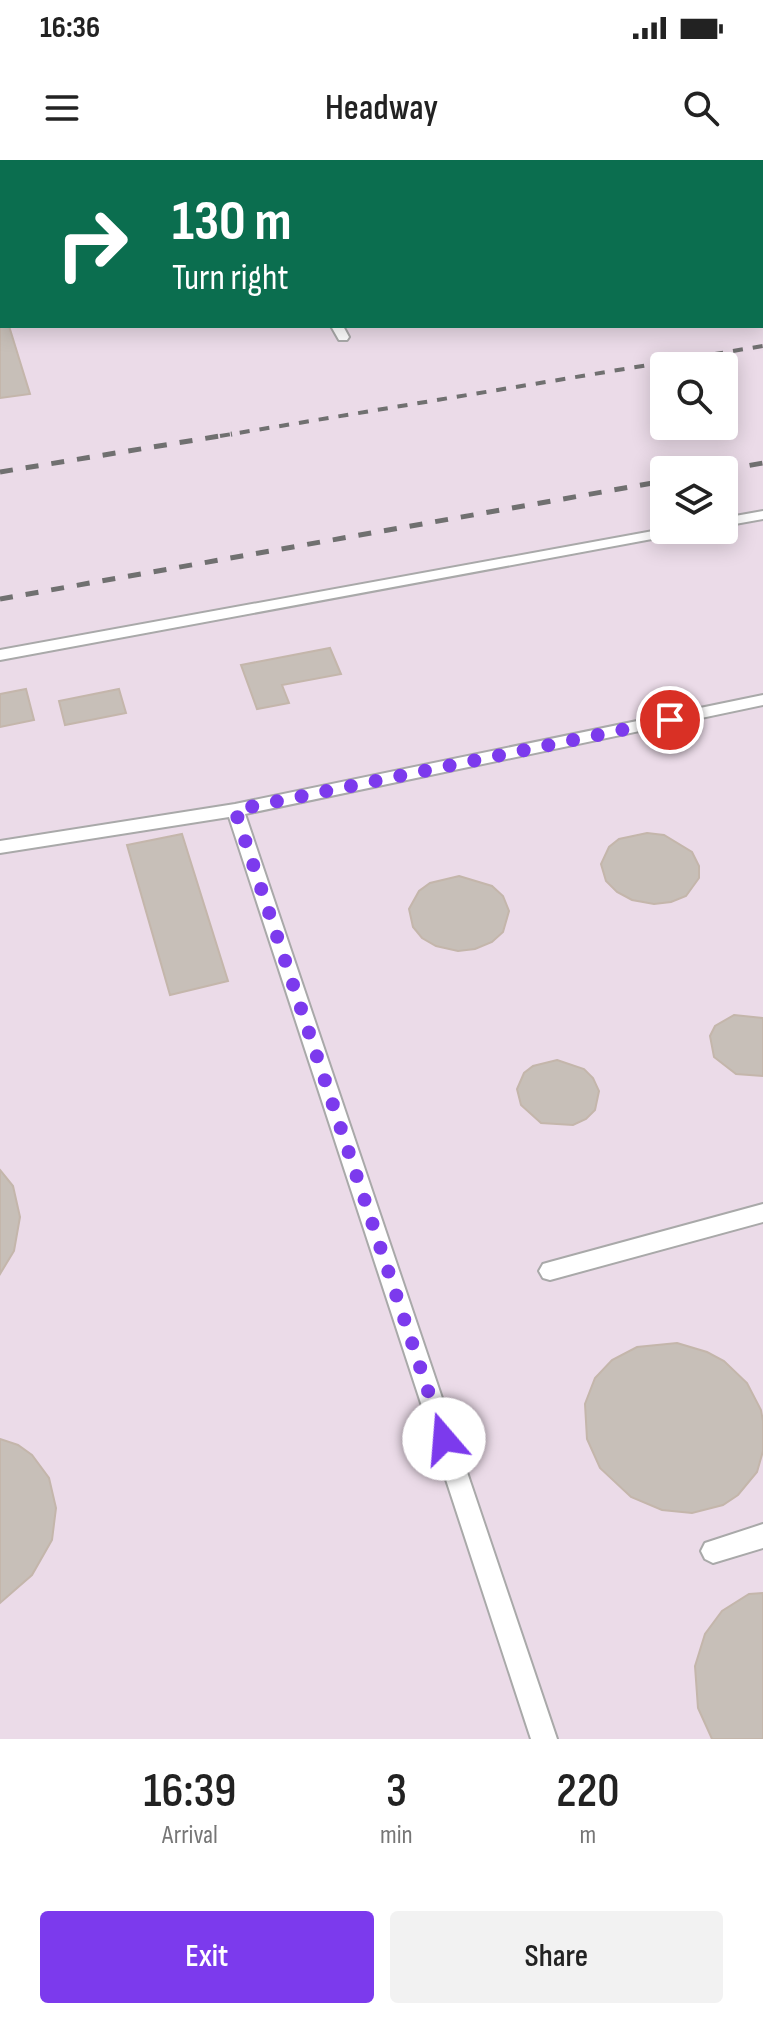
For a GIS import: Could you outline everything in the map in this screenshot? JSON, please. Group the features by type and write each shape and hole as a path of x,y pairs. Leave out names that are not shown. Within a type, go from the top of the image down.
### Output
{"lane":[{"path":"738,519 763,515"},
{"path":"0,655 650,535"},
{"path":"0,847 235,810 763,700"},
{"path":"235,810 544,1739"},
{"path":"550,1271 763,1213"},
{"path":"713,1551 763,1536"}],"shaded area":[{"path":"0,328 763,328 763,1739 0,1739"}],"building":[{"path":"0,328 10,328 30,394 0,398"},
{"path":"330,648 341,674 282,685 289,703 257,709 241,665"},
{"path":"26,689 34,720 0,727 0,694"},
{"path":"119,689 126,713 65,725 59,701"},
{"path":"647,833 664,835 692,852 699,866 699,878 686,896 654,904 632,900 606,881 601,864 609,847 619,839"},
{"path":"182,834 228,981 170,995 127,845"},
{"path":"459,876 492,886 503,896 509,911 503,932 492,942 475,949 458,951 436,946 422,938 413,927 409,909 419,891 430,883"},
{"path":"734,1015 763,1018 763,1076 736,1074 714,1057 710,1036 715,1026"},
{"path":"557,1060 584,1069 599,1091 595,1110 573,1125 541,1123 521,1105 517,1089 524,1073 533,1066"},
{"path":"0,1170 13,1186 20,1217 14,1251 0,1274"},
{"path":"677,1343 724,1361 747,1383 761,1410 763,1421 763,1451 757,1472 738,1495 723,1505 692,1513 662,1510 631,1497 600,1468 587,1439 585,1404 595,1378 612,1360 637,1347"},
{"path":"0,1439 18,1445 32,1455 49,1478 56,1508 52,1540 32,1575 0,1603"},
{"path":"763,1593 763,1739 712,1739 698,1708 695,1666 705,1634 722,1611 749,1594"}],"railway":[{"path":"220,436 763,346"},
{"path":"0,472 232,434"},
{"path":"738,467 763,463"},
{"path":"0,599 650,483"}],"route":[{"path":"444,1439 235,810 670,720"}]}
